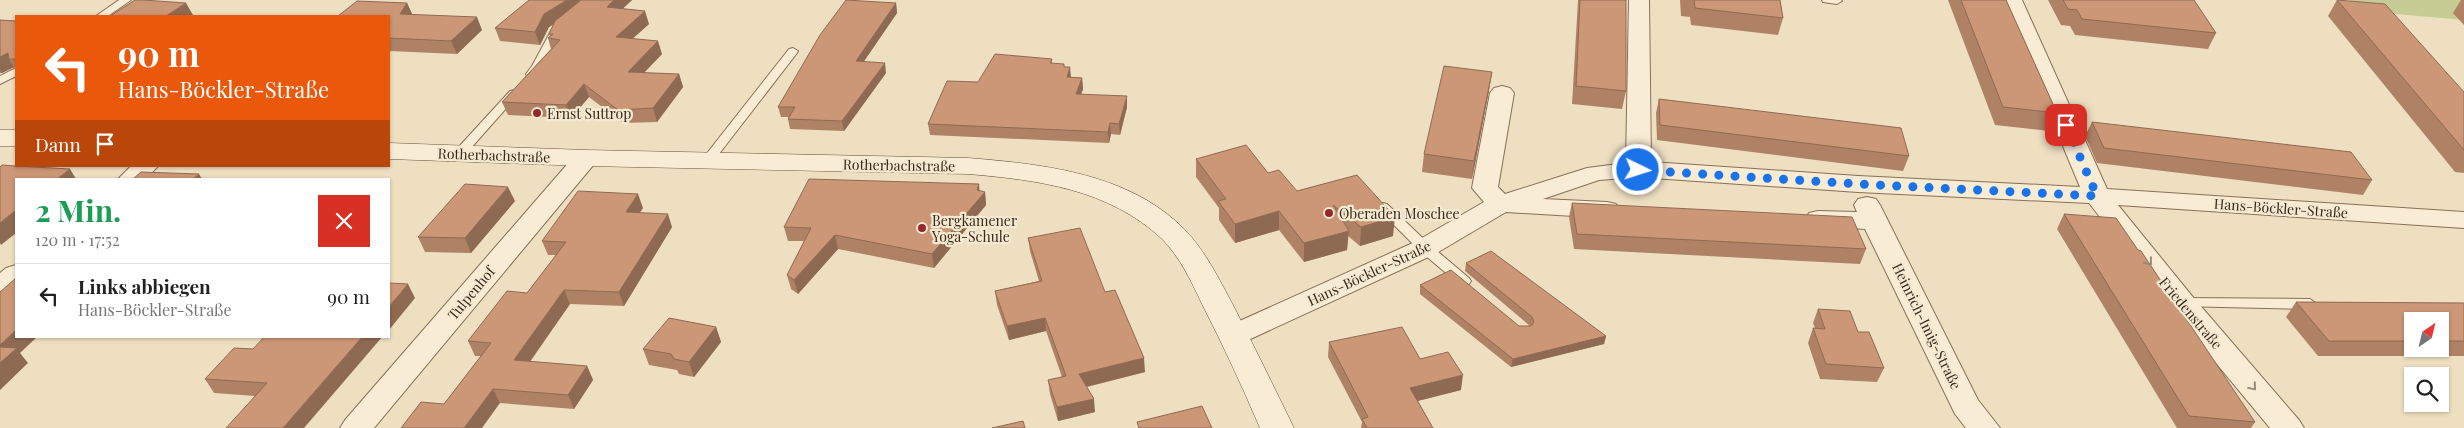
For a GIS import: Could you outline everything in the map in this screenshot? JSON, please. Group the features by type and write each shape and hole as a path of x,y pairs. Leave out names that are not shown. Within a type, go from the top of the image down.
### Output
{"street":[{"path":"1638,170 1639,0"},
{"path":"2012,0 2097,196"},
{"path":"1502,93 1486,188 1500,204 1635,211"},
{"path":"0,138 15,138"},
{"name":"Rotherbachstraße","path":"390,151 586,158 968,166 1024,170 1056,176 1093,187 1121,199 1148,214 1173,234 1195,261 1234,334 1277,428"},
{"name":"Tulpenhof","path":"356,428 586,158"},
{"path":"132,178 145,167"},
{"name":"Hans-Böckler-Straße","path":"1234,334 1425,248 1500,204 1596,173 1638,170 1858,184 2097,196 2464,220"},
{"name":"Heinrich-Imig-Straße","path":"1858,184 1874,221 1966,406 1984,428"},
{"name":"Friedenstraße","path":"2097,196 2182,303 2288,428"},
{"path":"1794,218 1874,221"},
{"path":"0,288 15,275"}],"lane":[{"path":"103,15 126,0"},
{"path":"1827,0 1837,1"},
{"path":"459,154 537,67 554,31 567,21"},
{"path":"708,160 793,51"},
{"path":"0,81 15,71"},
{"path":"1371,195 1425,248 1478,292"},
{"path":"2182,303 2328,304"}],"green space":[{"path":"2349,0 2464,0 2464,20 2363,11"}],"building":[{"path":"135,0 186,3 168,15 112,15"},
{"path":"529,0 567,0 544,14 535,32 495,28"},
{"path":"581,0 614,0 607,7 645,11 616,37 658,41 628,72 679,74 653,108 618,110 584,84 566,105 502,102 560,40 548,38 553,34 549,34 555,21"},
{"path":"846,0 896,3 856,61 885,63 842,121 788,119 795,107 778,107 820,35"},
{"path":"1580,0 1626,0 1626,91 1576,86"},
{"path":"1694,0 1780,0 1783,18 1695,8"},
{"path":"1961,0 2006,0 2057,113 2003,107"},
{"path":"2063,0 2194,0 2216,33 2082,19 2077,10 2068,9"},
{"path":"2337,0 2385,4 2464,92 2464,150"},
{"path":"357,1 407,3 400,14 477,17 451,41 390,38 390,15 339,15"},
{"path":"0,20 15,21 15,59 9,59 8,53 0,57"},
{"path":"995,54 1052,59 1050,63 1064,64 1064,67 1070,67 1067,77 1082,78 1076,94 1127,96 1119,124 1110,123 1108,132 928,124 947,81 978,82"},
{"path":"1444,66 1492,72 1474,161 1424,154"},
{"path":"1659,99 1901,128 1909,156 1660,125"},
{"path":"2092,122 2351,152 2372,180 2104,148"},
{"path":"1246,145 1268,173 1279,170 1297,191 1357,175 1395,217 1361,227 1333,205 1349,231 1304,243 1279,211 1235,224 1218,201 1226,199 1196,159"},
{"path":"2,165 70,169 58,178 15,178 15,211 0,223 0,167"},
{"path":"141,172 199,174 194,178 134,178"},
{"path":"809,179 979,184 977,190 985,192 932,254 835,235 794,280 787,275 811,228 784,227"},
{"path":"465,184 508,187 465,238 418,237"},
{"path":"578,191 638,194 626,212 668,214 619,292 564,290 514,360 587,366 568,395 493,389 464,428 401,428 421,402 444,404 491,343 468,341 507,291 527,293 566,242 542,241"},
{"path":"1572,203 1852,217 1866,249 1577,234"},
{"path":"2064,214 2116,218 2138,250 2141,251 2255,422 2189,416"},
{"path":"1080,228 1105,292 1115,290 1144,358 1079,374 1094,399 1057,407 1048,380 1066,376 1045,318 1007,326 995,291 1042,281 1028,238"},
{"path":"1491,251 1606,336 1513,359 1420,285 1451,270 1519,326 1531,326 1534,322 1532,317 1466,263"},
{"path":"15,279 15,331 0,345 0,292"},
{"path":"390,283 408,284 390,306"},
{"path":"2296,302 2464,303 2464,341 2449,341 2449,312 2404,312 2404,341 2329,341"},
{"path":"1818,309 1850,311 1858,332 1869,332 1884,368 1826,364 1813,328 1825,329"},
{"path":"669,318 716,327 689,362 674,359 671,354 643,349"},
{"path":"1402,327 1420,359 1448,352 1463,375 1410,388 1433,428 1367,428 1362,419 1368,417 1329,342"},
{"path":"263,338 361,338 283,428 226,428 267,383 205,379 234,348 253,349"},
{"path":"0,347 17,348 0,363"},
{"path":"1202,406 1212,428 1139,428 1137,422"},
{"path":"1023,421 1025,428 992,428"}],"place":[{"name":"Ernst Suttrop","path":"537,113"},
{"name":"Oberaden Moschee","path":"1329,213"},
{"name":"Bergkamener Yoga-Schule","path":"922,228"}],"route":[{"path":"1638,170 1858,184 2097,196 2066,125"}]}
